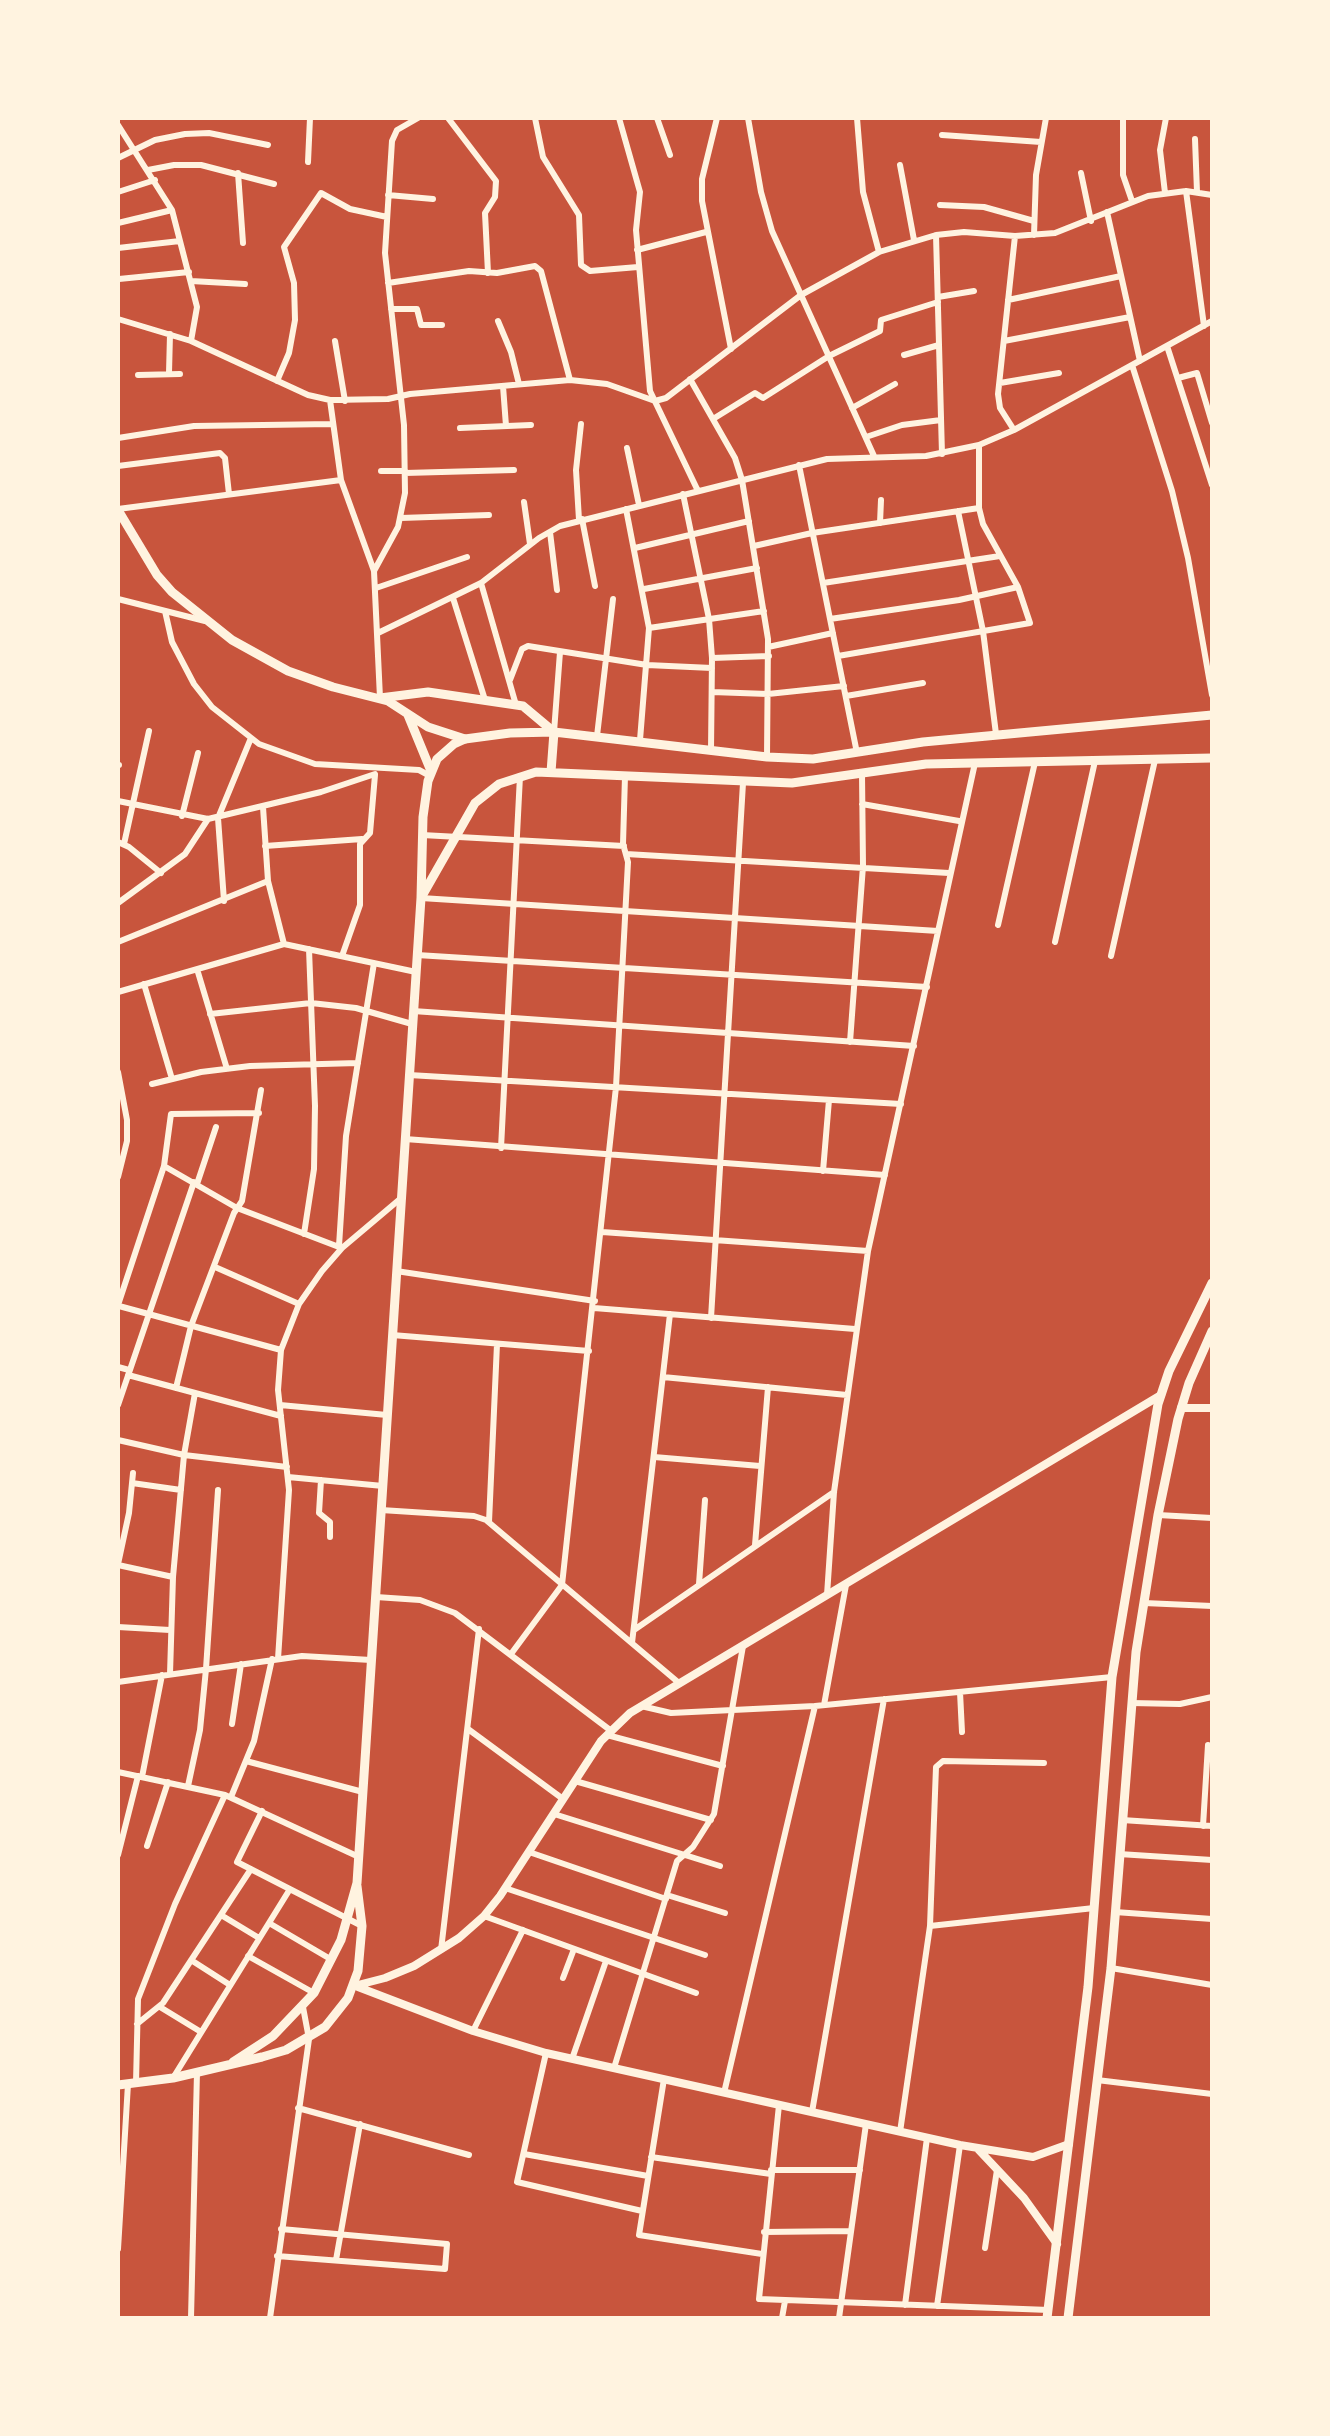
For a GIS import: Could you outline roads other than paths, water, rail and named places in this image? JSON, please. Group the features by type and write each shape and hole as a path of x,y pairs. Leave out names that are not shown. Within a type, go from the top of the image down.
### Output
{"main road":[{"path":"118,509 157,575 206,622 259,657 333,688 380,698 428,692 516,704 554,732"},
{"path":"380,698 440,733 466,739"},
{"path":"128,2084 172,2078 286,2050 308,2040 339,2012 354,1986 362,1926 357,1883 422,835 430,774 445,750 466,739 554,732 813,759 923,742 1212,714"},
{"path":"408,715 430,774"},
{"path":"551,772 554,732"},
{"path":"923,742 926,764"},
{"path":"421,898 454,837 485,794 520,775 551,772 792,783 926,764 1212,758"},
{"path":"1048,2314 1088,1986 1112,1677 1161,1394 1212,1283"},
{"path":"1068,2318 1111,1968 1130,1703 1144,1603 1181,1408 1212,1331"},
{"path":"233,2062 273,2036 314,1993 333,1960 357,1883"},
{"path":"1088,1986 1108,1989"}],"street":[{"path":"308,162 310,118"},
{"path":"374,571 401,518 406,472 384,254 393,136 418,118"},
{"path":"448,118 496,181 496,197 484,213 488,273"},
{"path":"536,118 543,157 579,215 581,264 590,271 638,267"},
{"path":"620,118 640,192 637,250 650,391 698,490"},
{"path":"658,118 670,155"},
{"path":"717,118 702,179 706,232 730,349"},
{"path":"748,118 765,213 874,456"},
{"path":"857,118 863,192 879,252"},
{"path":"1034,236 1046,118"},
{"path":"1123,118 1123,175 1132,201"},
{"path":"1166,118 1160,150 1166,193"},
{"path":"118,124 172,210 197,306 191,341"},
{"path":"118,158 155,140 198,133 268,145"},
{"path":"942,135 1041,142"},
{"path":"1195,139 1197,192"},
{"path":"148,170 188,164 274,184"},
{"path":"900,165 914,240"},
{"path":"1081,172 1091,221"},
{"path":"238,173 243,242"},
{"path":"118,192 155,180"},
{"path":"1186,191 1204,326"},
{"path":"118,319 191,341 330,400 345,402 570,380 607,384 655,401 666,398 801,294 879,252 936,235 1055,233 1132,201 1186,191 1212,195"},
{"path":"277,380 295,320 294,283 284,247 320,193 350,209 387,216"},
{"path":"388,195 434,200"},
{"path":"940,205 984,207 1034,221"},
{"path":"118,223 172,210"},
{"path":"1107,212 1140,361"},
{"path":"637,250 706,232"},
{"path":"936,235 942,454"},
{"path":"1014,430 999,404 1015,236"},
{"path":"118,248 180,241"},
{"path":"388,283 530,265 541,271 570,380"},
{"path":"119,279 188,272"},
{"path":"1008,300 1121,276"},
{"path":"191,281 245,284"},
{"path":"713,419 756,393 764,397 880,330 882,319 974,291"},
{"path":"391,309 417,309 420,325 442,325"},
{"path":"1004,341 1130,317"},
{"path":"498,321 519,384"},
{"path":"378,633 454,598 550,531 580,519 798,465 849,456 942,454 979,445 1014,430 1212,321"},
{"path":"169,373 170,334"},
{"path":"335,341 345,402"},
{"path":"904,355 939,345"},
{"path":"1167,346 1212,485"},
{"path":"1132,366 1172,491 1212,695"},
{"path":"1000,383 1059,373"},
{"path":"1178,378 1197,373 1212,423"},
{"path":"138,374 180,374"},
{"path":"690,380 735,458 742,480 768,651 767,757"},
{"path":"852,408 894,384"},
{"path":"503,386 506,426"},
{"path":"330,400 341,480 374,571 380,698"},
{"path":"866,437 902,425 941,420"},
{"path":"118,438 194,426 332,424"},
{"path":"581,424 576,470 580,519 595,586"},
{"path":"460,428 531,425"},
{"path":"838,656 1030,624 1018,587 988,538 979,508 979,445"},
{"path":"627,448 639,505"},
{"path":"118,466 220,454 225,458 228,494"},
{"path":"798,465 858,754"},
{"path":"380,471 514,470"},
{"path":"118,509 341,480"},
{"path":"684,494 709,619 711,750"},
{"path":"880,523 881,500"},
{"path":"524,502 530,544"},
{"path":"626,508 650,628 640,740"},
{"path":"754,546 812,533 979,508"},
{"path":"958,511 982,631 996,734"},
{"path":"401,518 490,515"},
{"path":"635,548 749,521"},
{"path":"550,531 557,590"},
{"path":"823,583 1000,556"},
{"path":"376,588 467,557"},
{"path":"644,589 757,568"},
{"path":"481,582 516,704"},
{"path":"830,618 1018,587"},
{"path":"454,598 485,700"},
{"path":"118,599 206,622"},
{"path":"597,736 612,600"},
{"path":"165,611 178,656 194,684 212,707 251,738 286,756 315,764 375,771 419,770 430,774"},
{"path":"650,628 764,611"},
{"path":"712,658 768,651 833,633"},
{"path":"510,680 526,646 647,665 712,668"},
{"path":"554,732 560,652"},
{"path":"846,696 923,682"},
{"path":"712,692 768,694 844,686"},
{"path":"149,731 120,843 162,874"},
{"path":"224,901 218,818 251,738"},
{"path":"182,816 198,752"},
{"path":"1111,956 1155,760"},
{"path":"1054,942 1095,761"},
{"path":"998,925 1035,762"},
{"path":"828,1596 834,1492 868,1251 974,763"},
{"path":"118,801 182,816 218,818 375,771"},
{"path":"342,956 360,904 360,844 371,830 375,771"},
{"path":"850,1042 863,866 862,774"},
{"path":"501,1148 520,775"},
{"path":"511,1654 562,1585 616,1087 625,911 624,776"},
{"path":"711,1318 744,783"},
{"path":"862,804 960,821"},
{"path":"263,807 268,881 284,944"},
{"path":"118,903 185,854 208,819"},
{"path":"422,835 949,872"},
{"path":"264,846 364,839"},
{"path":"118,942 268,881"},
{"path":"421,898 938,931"},
{"path":"118,992 284,944 416,972"},
{"path":"304,1234 314,1169 309,949"},
{"path":"417,955 927,987"},
{"path":"340,1247 346,1136 374,963"},
{"path":"197,968 226,1069"},
{"path":"144,984 172,1079"},
{"path":"210,1014 311,1003 366,1010 412,1024"},
{"path":"413,1012 914,1046"},
{"path":"152,1084 226,1069 358,1063"},
{"path":"118,1072 128,1120 118,1177"},
{"path":"409,1074 901,1104"},
{"path":"176,1388 191,1326 242,1201 261,1090"},
{"path":"823,1171 829,1100"},
{"path":"259,1114 173,1114 164,1166 118,1305 281,1350"},
{"path":"118,1405 147,1313 216,1126"},
{"path":"405,1139 885,1176"},
{"path":"164,1166 238,1208 340,1247"},
{"path":"118,2249 128,2084 138,1999 174,1904 246,1761 275,1659 288,1477 280,1405 281,1350 299,1304 340,1247 401,1198"},
{"path":"602,1232 868,1251"},
{"path":"215,1266 299,1304"},
{"path":"396,1271 594,1305 855,1329"},
{"path":"632,1644 670,1314"},
{"path":"392,1335 589,1352"},
{"path":"489,1523 498,1344"},
{"path":"1199,1359 1212,1361"},
{"path":"118,1367 176,1388 281,1416"},
{"path":"663,1376 847,1395"},
{"path":"755,1546 768,1387"},
{"path":"118,1855 166,1675 184,1455 195,1393"},
{"path":"354,1986 400,1973 441,1950 484,1916 608,1732 640,1706 1161,1394"},
{"path":"280,1405 387,1416"},
{"path":"1181,1408 1212,1408"},
{"path":"118,1440 184,1455 287,1466"},
{"path":"654,1456 760,1466"},
{"path":"133,1472 118,1564 172,1577"},
{"path":"288,1477 383,1486"},
{"path":"320,1480 319,1513 330,1522 330,1537"},
{"path":"132,1483 181,1490"},
{"path":"188,1786 200,1730 218,1490"},
{"path":"633,1630 834,1492"},
{"path":"699,1585 705,1500"},
{"path":"381,1510 478,1517 489,1523 678,1683"},
{"path":"1158,1515 1212,1518"},
{"path":"724,2092 846,1585"},
{"path":"376,1597 437,1604 479,1629 608,1732 723,1766"},
{"path":"1144,1603 1212,1606"},
{"path":"118,1627 170,1630"},
{"path":"441,1950 479,1629"},
{"path":"614,2068 678,1861 711,1820 744,1645"},
{"path":"118,1682 275,1659 326,1656 372,1660"},
{"path":"232,1724 241,1664"},
{"path":"640,1706 670,1713 819,1705 1112,1677"},
{"path":"960,1692 962,1732"},
{"path":"1130,1703 1180,1704 1212,1697"},
{"path":"812,2112 884,1699"},
{"path":"467,1729 564,1799"},
{"path":"1202,1826 1208,1744"},
{"path":"246,1761 363,1792"},
{"path":"900,2132 930,1926 938,1764 1044,1764"},
{"path":"118,1772 228,1796 359,1857"},
{"path":"575,1780 711,1820"},
{"path":"146,1846 168,1782"},
{"path":"262,1811 236,1858 362,1926"},
{"path":"554,1814 720,1866"},
{"path":"1121,1820 1212,1826"},
{"path":"529,1852 725,1913"},
{"path":"1119,1854 1212,1860"},
{"path":"136,2024 160,2007 251,1869"},
{"path":"506,1888 705,1955"},
{"path":"172,2078 290,1889"},
{"path":"930,1926 1095,1908"},
{"path":"1116,1912 1212,1919"},
{"path":"221,1915 259,1938"},
{"path":"484,1916 696,1993"},
{"path":"268,1923 333,1960"},
{"path":"473,2031 523,1930"},
{"path":"563,1978 574,1949"},
{"path":"248,1956 314,1993"},
{"path":"191,1960 230,1985"},
{"path":"572,2059 606,1960"},
{"path":"1111,1968 1212,1984"},
{"path":"354,1986 473,2031 546,2053 927,2138 1033,2157 1069,2144"},
{"path":"160,2007 200,2032"},
{"path":"270,2318 308,2040 303,2007"},
{"path":"546,2053 517,2178 520,2184 642,2212"},
{"path":"191,2318 197,2072"},
{"path":"664,2079 639,2235 762,2254"},
{"path":"1097,2080 1212,2094"},
{"path":"778,2105 757,2294 762,2300 1048,2314"},
{"path":"298,2108 469,2155"},
{"path":"336,2260 360,2124"},
{"path":"838,2318 866,2124"},
{"path":"908,2318 906,2305 927,2138"},
{"path":"937,2306 960,2145"},
{"path":"977,2148 1036,2213 1058,2247"},
{"path":"524,2154 648,2176"},
{"path":"651,2157 771,2172 860,2170"},
{"path":"985,2248 998,2168"},
{"path":"277,2256 445,2269 447,2244 280,2229"},
{"path":"764,2232 851,2231"},
{"path":"782,2318 784,2301"}]}
